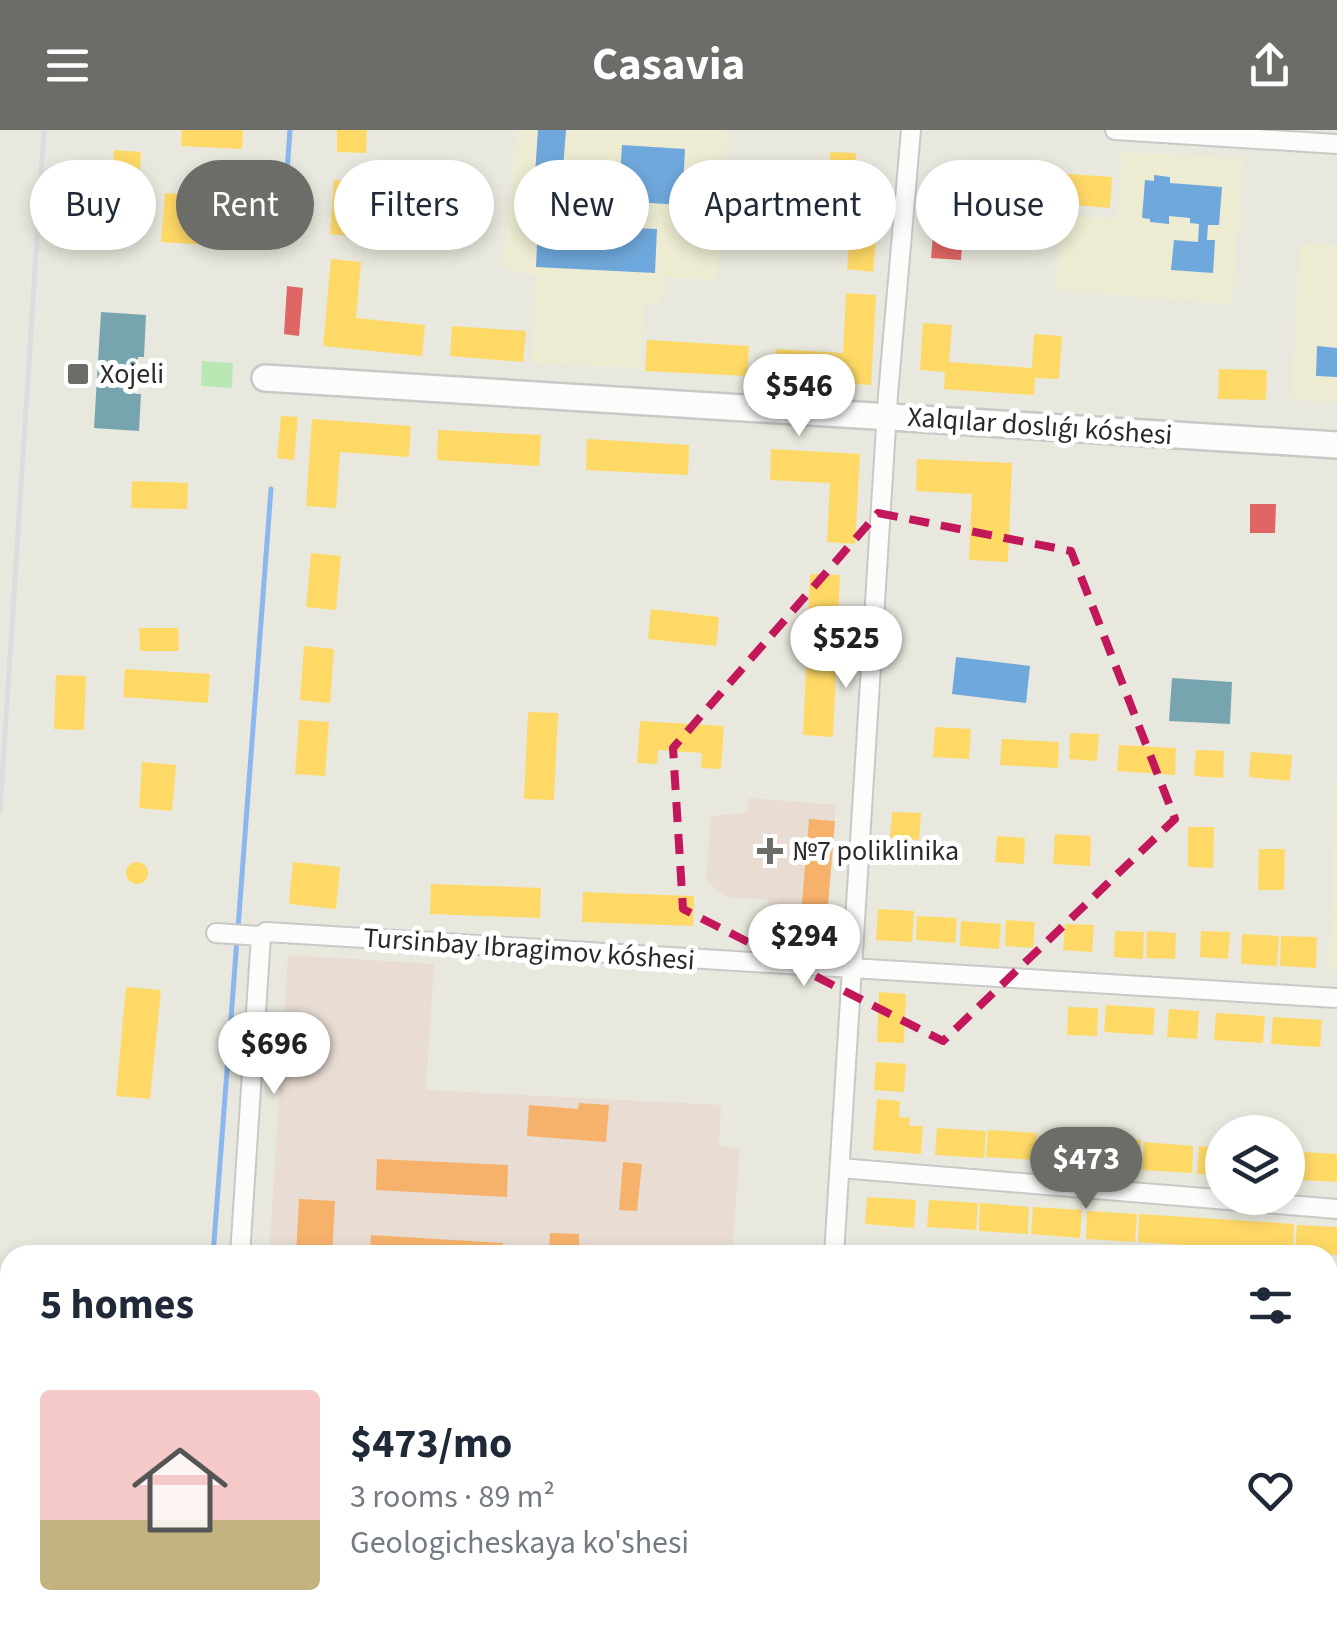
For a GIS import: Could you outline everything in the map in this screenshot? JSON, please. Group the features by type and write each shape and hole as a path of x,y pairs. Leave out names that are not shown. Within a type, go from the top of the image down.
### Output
{"street":[{"path":"835,1245 887,416 911,130"},
{"path":"1115,130 1337,144"},
{"name":"Xalqılar doslıǵı kóshesi","path":"265,378 1337,445"},
{"name":"Tursinbay Ibragimov kóshesi","path":"216,933 261,936 266,932 1337,998"},
{"path":"241,1245 261,936"},
{"path":"840,1168 1337,1209"}],"highlighted area":[{"path":"878,513 1071,551 1175,819 943,1041 683,909 673,748"}],"shaded area":[{"path":"517,130 727,130 725,160 669,160 669,250 719,250 717,280 665,277 661,304 643,304 641,368 531,363 537,277 503,268"},
{"path":"1122,152 1243,158 1232,304 1056,290 1058,250 1079,250 1079,216 1117,219"},
{"path":"1300,243 1337,245 1337,402 1291,400"},
{"path":"1337,765 1337,970 1329,970"},
{"name":"№7 poliklinika","path":"749,798 836,805 824,954 780,956 771,941 768,899 731,898 706,882 711,816 747,813"},
{"path":"288,955 434,964 426,1090 721,1105 719,1146 740,1148 733,1245 270,1245"}],"green space":[{"path":"202,361 233,363 232,388 201,386"}],"building: Homes":[{"path":"182,130 243,130 242,149 181,146"},
{"path":"337,130 367,130 366,153 337,152"},
{"path":"114,150 141,152 141,160 113,160"},
{"path":"830,152 856,153 856,160 830,160"},
{"path":"1079,175 1112,177 1110,208 1079,205"},
{"path":"334,180 334,234 330,234"},
{"path":"165,193 176,194 176,243 161,242"},
{"path":"848,250 875,250 873,272 847,269"},
{"path":"331,259 361,262 356,318 425,325 422,356 323,346"},
{"path":"846,293 876,295 871,385 775,379 776,349 843,353"},
{"path":"923,323 952,325 949,362 1032,368 1034,334 1062,336 1059,379 1035,378 1034,395 944,389 945,372 920,370"},
{"path":"452,326 526,331 523,362 450,356"},
{"path":"647,340 749,346 747,376 645,371"},
{"path":"1219,369 1267,370 1266,400 1218,399"},
{"path":"281,416 298,417 294,460 277,458"},
{"path":"312,419 411,426 409,457 340,452 336,508 306,506"},
{"path":"438,430 541,435 539,466 437,460"},
{"path":"587,439 689,445 688,475 586,470"},
{"path":"771,449 860,454 855,544 827,542 830,483 770,480"},
{"path":"917,459 1012,463 1008,562 969,560 972,494 916,491"},
{"path":"132,481 188,483 187,509 131,508"},
{"path":"311,553 341,556 336,610 306,607"},
{"path":"810,574 840,575 837,642 807,641"},
{"path":"651,609 719,617 716,646 648,639"},
{"path":"139,628 178,628 179,651 140,651"},
{"path":"304,646 334,649 330,703 300,700"},
{"path":"806,668 836,669 833,737 803,735"},
{"path":"125,669 210,674 208,703 123,697"},
{"path":"56,675 86,676 84,730 54,729"},
{"path":"528,712 558,713 554,800 524,799"},
{"path":"299,720 329,722 325,776 295,774"},
{"path":"640,721 724,726 721,769 701,768 702,753 658,750 657,764 637,763"},
{"path":"935,727 971,729 969,759 933,757"},
{"path":"1070,733 1099,734 1097,761 1069,759"},
{"path":"1002,739 1059,742 1058,768 1000,765"},
{"path":"1119,745 1176,748 1175,775 1117,771"},
{"path":"1196,750 1224,751 1223,778 1194,776"},
{"path":"1251,752 1292,755 1290,781 1249,777"},
{"path":"142,762 176,765 172,811 139,808"},
{"path":"892,812 921,813 919,840 890,838"},
{"path":"1188,827 1214,827 1213,868 1188,867"},
{"path":"1055,834 1091,836 1090,866 1053,864"},
{"path":"997,836 1025,838 1024,864 995,862"},
{"path":"1259,849 1285,849 1284,890 1258,890"},
{"path":"137,862 145,865 145,881 137,884 129,881 126,873 129,865"},
{"path":"293,862 340,867 336,909 289,904"},
{"path":"431,884 541,888 540,918 430,914"},
{"path":"583,892 694,896 693,926 582,922"},
{"path":"878,909 914,911 912,942 876,940"},
{"path":"917,916 957,918 955,943 916,940"},
{"path":"1006,920 1035,922 1033,948 1005,946"},
{"path":"961,921 1001,924 999,949 960,946"},
{"path":"1065,924 1094,925 1092,952 1063,950"},
{"path":"1115,931 1144,932 1143,959 1114,957"},
{"path":"1147,931 1176,933 1175,959 1146,958"},
{"path":"1201,931 1230,932 1228,959 1200,957"},
{"path":"1242,934 1279,936 1277,966 1241,964"},
{"path":"1281,936 1317,937 1316,968 1280,966"},
{"path":"126,987 161,990 150,1099 116,1096"},
{"path":"879,992 906,994 904,1043 877,1042"},
{"path":"1106,1005 1155,1008 1153,1035 1104,1032"},
{"path":"1068,1007 1098,1008 1097,1036 1067,1035"},
{"path":"1169,1009 1199,1011 1197,1039 1167,1037"},
{"path":"1216,1013 1265,1016 1263,1043 1214,1040"},
{"path":"1273,1017 1322,1020 1320,1047 1271,1044"},
{"path":"876,1062 906,1064 904,1092 874,1090"},
{"path":"877,1099 900,1101 899,1117 910,1118 909,1126 923,1126 921,1154 873,1150"},
{"path":"937,1128 986,1131 984,1158 935,1155"},
{"path":"988,1130 1037,1133 1035,1160 986,1157"},
{"path":"1041,1134 1090,1137 1088,1164 1039,1161"},
{"path":"1092,1137 1141,1140 1139,1168 1090,1164"},
{"path":"1144,1142 1193,1146 1192,1173 1142,1170"},
{"path":"1199,1146 1205,1147 1205,1174 1197,1174"},
{"path":"1305,1152 1337,1154 1337,1182 1305,1180"},
{"path":"867,1197 916,1200 914,1228 865,1224"},
{"path":"929,1200 978,1203 976,1230 927,1227"},
{"path":"980,1203 1029,1207 1028,1234 979,1231"},
{"path":"1033,1207 1082,1210 1080,1238 1031,1234"},
{"path":"1087,1211 1137,1214 1135,1242 1086,1239"},
{"path":"1139,1214 1294,1224 1293,1245 1138,1242"},
{"path":"1297,1225 1337,1227 1337,1245 1296,1245"}],"building: Shops":[{"path":"932,250 962,250 961,260 931,258"},
{"path":"287,286 303,288 299,336 284,334"},
{"path":"1250,504 1276,504 1275,533 1250,533"}],"building: Schools":[{"path":"538,130 566,130 564,160 536,160"},
{"path":"622,145 685,149 684,160 669,160 669,204 649,203 649,160 621,160"},
{"path":"1154,175 1170,177 1170,183 1222,187 1219,225 1208,225 1207,240 1215,240 1213,273 1171,270 1174,240 1198,242 1199,224 1190,223 1190,218 1169,216 1169,224 1142,218 1145,180 1154,181"},
{"path":"649,229 657,229 655,273 536,267 537,250 649,250"},
{"path":"1317,346 1337,348 1337,377 1316,376"},
{"path":"956,657 1030,666 1026,703 952,694"}],"building: Health":[{"path":"809,819 835,821 825,940 799,938"},
{"path":"579,1103 609,1105 606,1142 527,1136 529,1105 578,1109"},
{"path":"377,1159 508,1165 507,1197 376,1190"},
{"path":"623,1162 642,1164 637,1211 619,1210"},
{"path":"299,1199 335,1201 333,1245 297,1245"},
{"path":"550,1233 579,1234 579,1245 549,1245"},
{"path":"371,1235 503,1243 503,1245 370,1245"}],"building: Public":[{"path":"101,312 146,315 144,357 138,357 135,394 141,394 139,431 94,428"},
{"path":"1172,678 1232,682 1230,724 1169,721"}],"waterway":[{"path":"288,160 290,130"},
{"path":"238,928 271,489"},
{"path":"214,1245 237,939"}],"railway":[{"path":"0,811 44,130"}],"place":[{"name":"Xojeli","path":"78,374"},
{"name":"№7 poliklinika","path":"770,851"}]}
